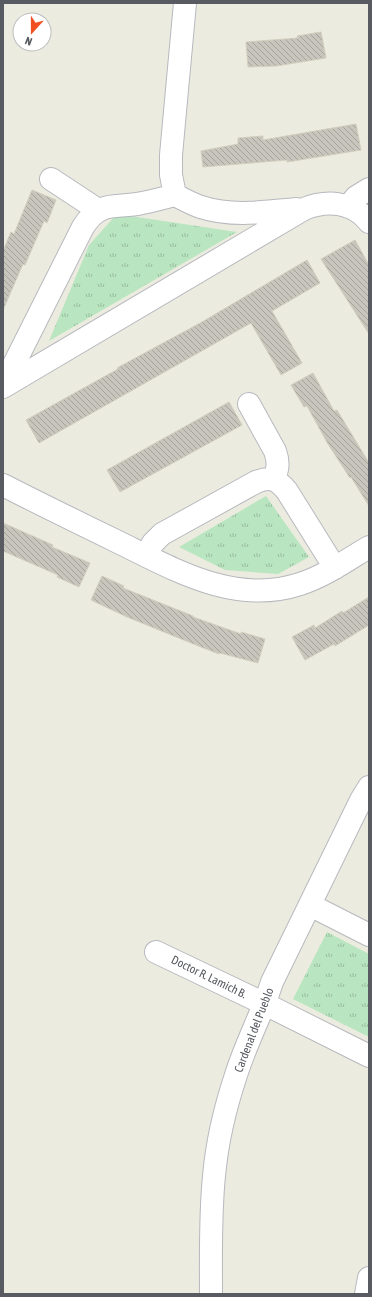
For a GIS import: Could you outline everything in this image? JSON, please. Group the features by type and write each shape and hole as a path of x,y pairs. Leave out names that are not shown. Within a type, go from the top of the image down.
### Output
{"street":[{"path":"175,195 171,175 171,155 185,3"},
{"path":"51,179 98,210"},
{"path":"348,207 356,197 369,188"},
{"path":"3,387 83,227 89,218 98,210 109,206 141,204 175,195 201,207 219,211 243,213 304,208"},
{"path":"3,387 304,208 315,204 338,204 359,212 369,222"},
{"path":"243,213 249,220 252,228 249,241"},
{"path":"33,326 35,336 40,345 48,352 57,355"},
{"path":"249,404 275,451 278,464 274,479"},
{"path":"146,555 153,543 162,534 256,482 264,479 274,479 287,491 335,568"},
{"path":"3,486 200,580 217,586 238,590 260,591 300,584 335,568 369,547"},
{"name":"Cardenal del Pueblo","path":"211,1294 212,1207 214,1176 225,1112 236,1075 249,1039 265,1004 272,982 361,800 369,787"},
{"path":"310,905 369,935"},
{"name":"Doctor R. Lamich B.","path":"156,952 369,1056"},
{"path":"366,1294 369,1278"}],"green space":[{"path":"117,214 237,232 49,341 89,245"},
{"path":"266,496 309,557 278,574 225,570 179,547"},
{"path":"327,932 369,954 369,1037 293,999"}],"building":[{"path":"321,32 326,58 276,66 248,67 246,42 298,38 297,36"},
{"path":"356,124 361,150 287,162 287,160 203,167 201,151 238,144 238,138 263,136 263,140"},
{"path":"32,190 56,200 47,223 44,221 25,265 23,264 3,310 3,251 11,232 14,234"},
{"path":"355,240 369,265 369,334 321,259"},
{"path":"307,260 320,283 272,311 302,363 281,375 251,323 39,443 26,420 202,322"},
{"path":"313,373 334,411 337,410 369,463 369,506 328,444 307,406 304,407 291,385"},
{"path":"229,402 242,425 120,492 107,470"},
{"path":"3,523 53,545 52,547 90,563 79,587 57,577 58,575 3,551"},
{"path":"102,576 124,586 123,588 193,617 241,634 241,632 265,639 258,663 219,654 127,617 91,600"},
{"path":"369,597 369,625 335,646 334,644 305,660 292,637 314,625 315,628 342,611 343,613"}]}
